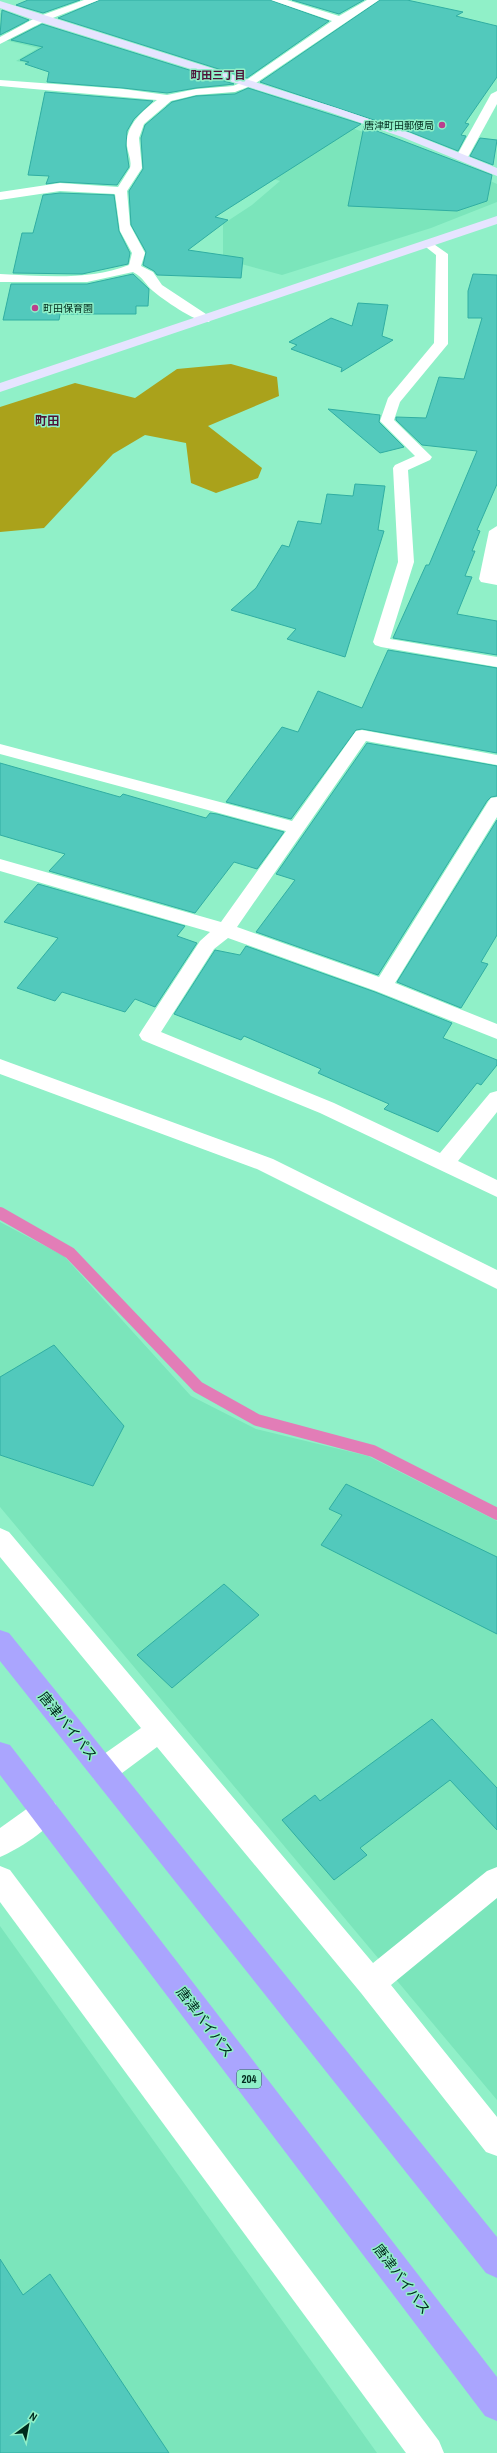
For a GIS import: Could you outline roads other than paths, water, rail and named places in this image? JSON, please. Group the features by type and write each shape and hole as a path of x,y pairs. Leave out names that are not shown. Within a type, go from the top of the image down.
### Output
{"highway":[{"name":"唐津バイパス","path":"0,1641 497,2262"},
{"name":"唐津バイパス","path":"0,1754 497,2404"}],"street":[{"path":"0,41 41,19 94,0"},
{"path":"276,0 340,20"},
{"path":"0,83 122,92 167,98 196,92 235,89 249,83 340,20 374,0"},
{"path":"0,4 41,19 341,112 462,157 497,172"},
{"path":"462,157 497,94"},
{"path":"0,278 28,280 104,276 122,273 134,267 139,258 139,248 124,227 121,191 133,176 137,164 133,145 137,126 149,111 167,98"},
{"path":"0,196 23,194 60,187 121,191"},
{"path":"0,388 497,220"},
{"path":"428,244 442,254 441,344 393,401 387,421 425,457 400,468 406,562 382,642 497,662"},
{"path":"134,267 148,275 158,288 204,319"},
{"path":"497,531 487,579 497,580"},
{"path":"497,760 362,735 225,930 207,945 149,1035 327,1108 497,1189"},
{"path":"0,749 297,828"},
{"path":"383,986 497,802"},
{"path":"0,865 225,930 383,986 497,1032"},
{"path":"0,1066 265,1164 497,1280"},
{"path":"444,1163 497,1098"},
{"path":"0,1539 371,1983 497,2141"},
{"path":"104,1770 160,1730"},
{"path":"0,1844 45,1812"},
{"path":"0,1880 427,2453"},
{"path":"371,1983 497,1880"}],"waterway":[{"path":"0,1213 70,1253 198,1387 257,1420 373,1451 497,1514"}],"place":[{"name":"唐津町田郵便局","path":"442,125"},
{"name":"町田保育園","path":"35,308"}],"district":[{"name":"町田三丁目","path":"218,75"},
{"name":"町田","path":"47,421"}]}
